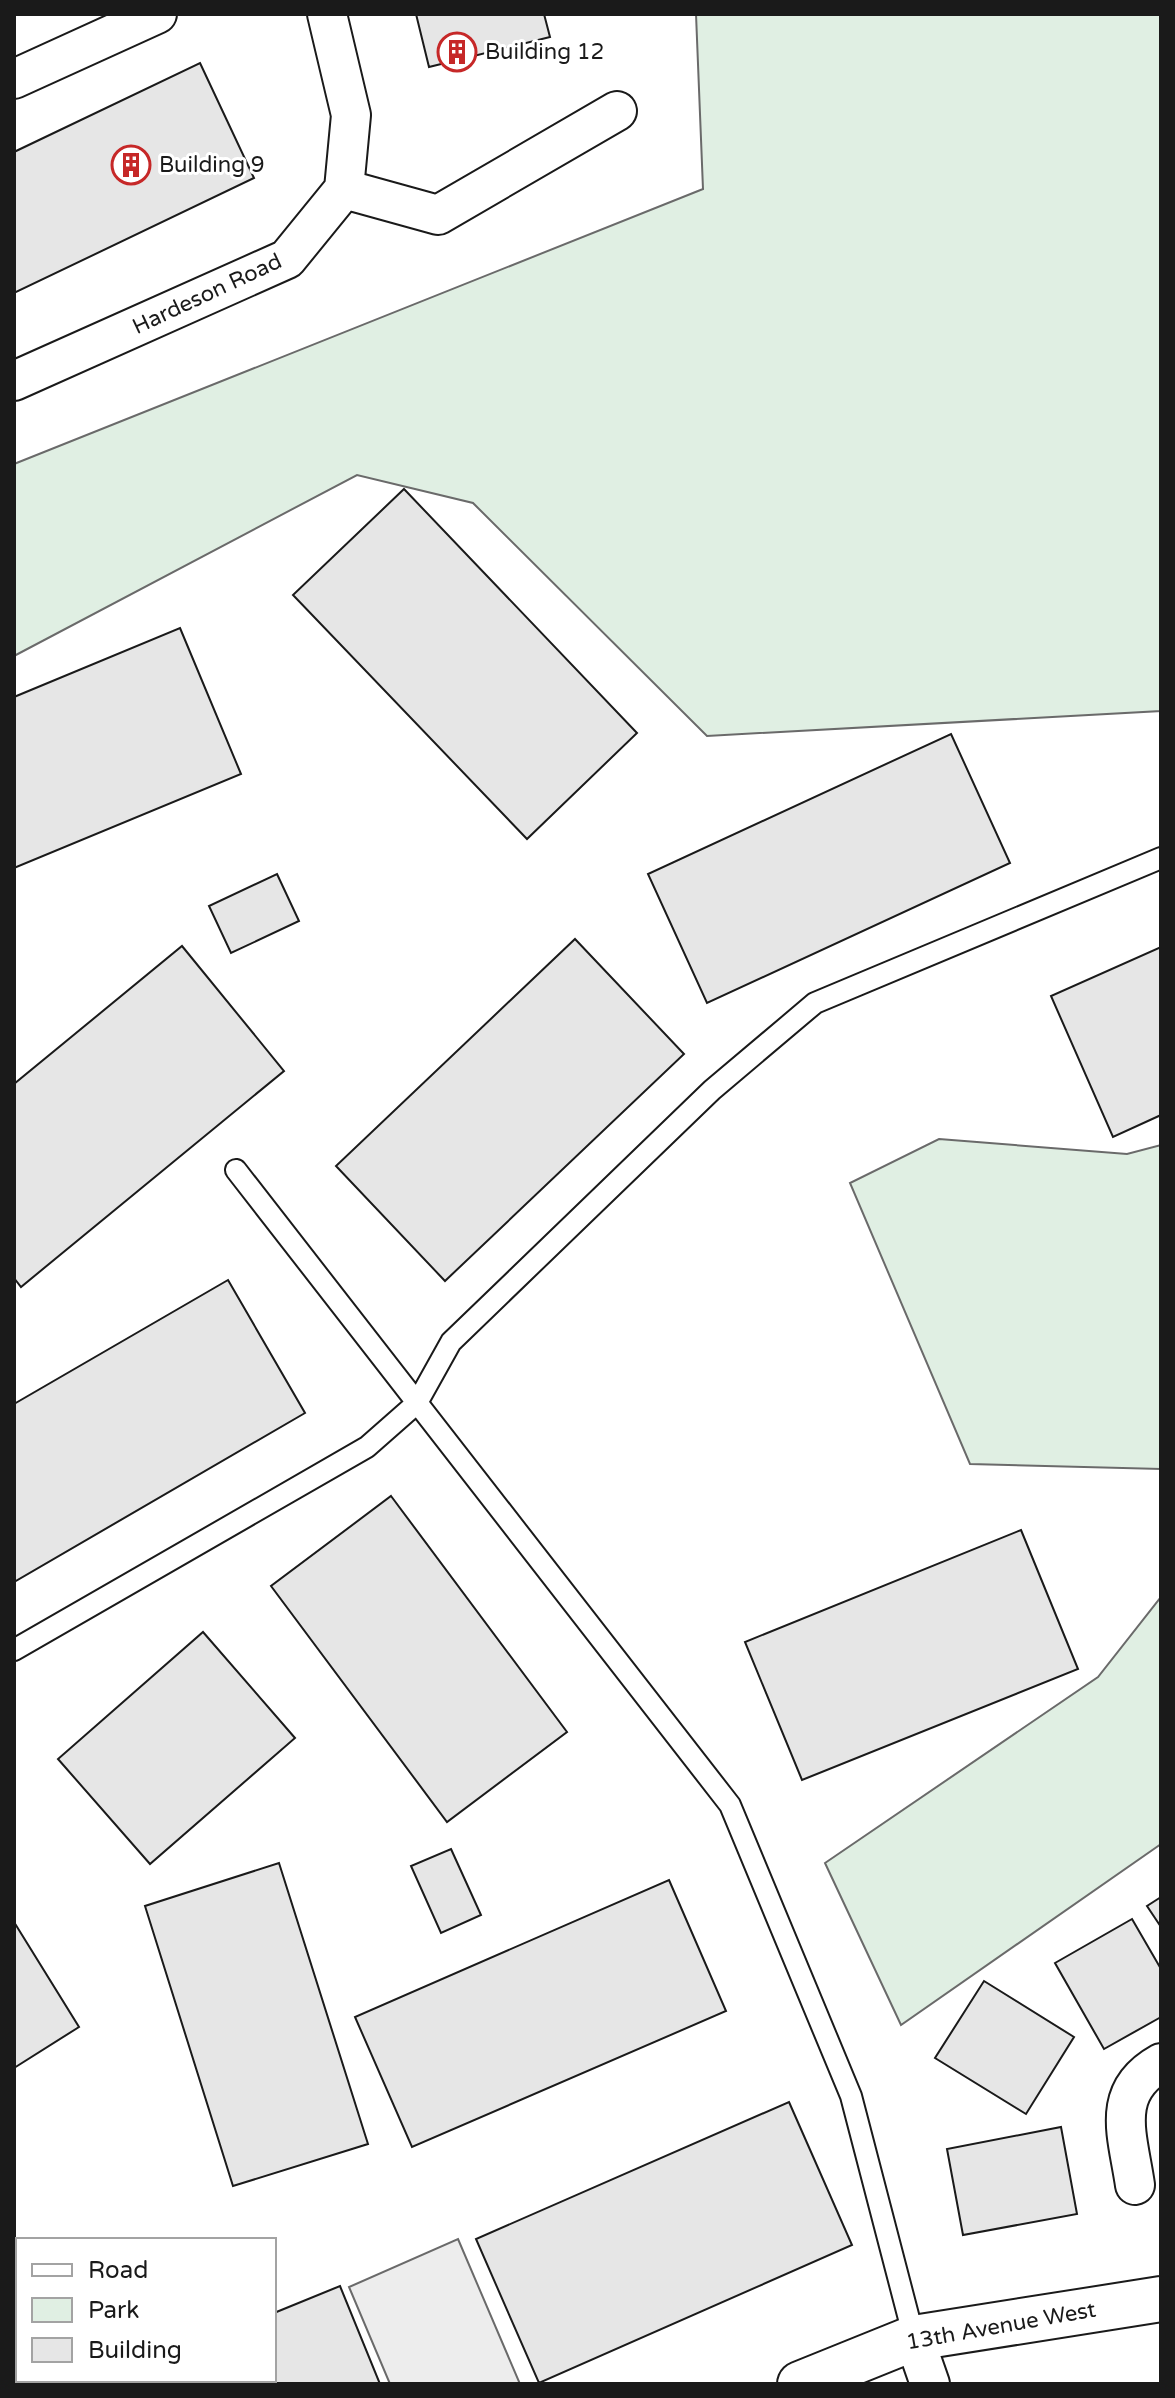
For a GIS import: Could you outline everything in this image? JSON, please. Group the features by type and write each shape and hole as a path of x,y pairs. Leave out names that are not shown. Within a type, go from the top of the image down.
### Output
{"street":[{"path":"14,79 157,14"},
{"path":"327,14 351,115 344,189 438,215 617,111"},
{"name":"Hardeson Road","path":"14,381 287,259 344,189"},
{"path":"1135,2185 1123,2109 1143,2073 1161,2063"},
{"name":"13th Avenue West","path":"800,2384 914,2338 1161,2299"},
{"path":"914,2338 930,2384"}],"lane":[{"path":"14,1650 367,1447 417,1403 451,1342 712,1090 815,1003 1161,858"},
{"path":"236,1170 730,1805 851,2096 914,2338"}],"green space":[{"path":"696,14 1161,14 1161,711 707,736 473,503 357,475 14,656 14,464 703,189"},
{"path":"939,1139 1127,1154 1161,1145 1161,1469 970,1464 850,1183"},
{"path":"1161,1597 1161,1844 901,2025 825,1863 1098,1677"}],"shaded area":[{"path":"458,2239 520,2384 390,2384 349,2287"}],"building":[{"name":"Building 12","path":"416,14 544,14 550,37 429,67"},
{"name":"Building 9","path":"200,63 254,178 14,293 14,152"},
{"path":"404,489 637,733 527,839 293,595"},
{"path":"180,628 241,774 14,868 14,697"},
{"path":"951,734 1010,863 707,1003 648,874"},
{"path":"277,874 299,921 231,953 209,906"},
{"path":"575,939 684,1054 445,1281 336,1166"},
{"path":"182,946 284,1071 21,1287 14,1278 14,1084"},
{"path":"1161,947 1161,1115 1113,1137 1051,996"},
{"path":"228,1280 305,1413 14,1582 14,1404"},
{"path":"391,1496 567,1732 447,1822 271,1586"},
{"path":"1021,1530 1078,1669 802,1780 745,1642"},
{"path":"203,1632 295,1738 150,1864 58,1759"},
{"path":"451,1849 481,1915 441,1933 411,1866"},
{"path":"279,1863 368,2144 233,2186 145,1906"},
{"path":"669,1880 726,2011 412,2147 355,2017"},
{"path":"1161,1897 1161,1927 1147,1906"},
{"path":"1132,1919 1161,1969 1161,2017 1104,2049 1055,1963"},
{"path":"14,1922 79,2027 14,2068"},
{"path":"984,1981 1074,2037 1026,2114 935,2058"},
{"path":"789,2102 852,2245 539,2383 476,2239"},
{"path":"1061,2127 1077,2214 963,2235 947,2149"},
{"path":"340,2286 380,2384 99,2384 276,2382 276,2312"}],"place":[{"name":"Building 12","path":"457,52"},
{"name":"Building 9","path":"131,165"}]}
